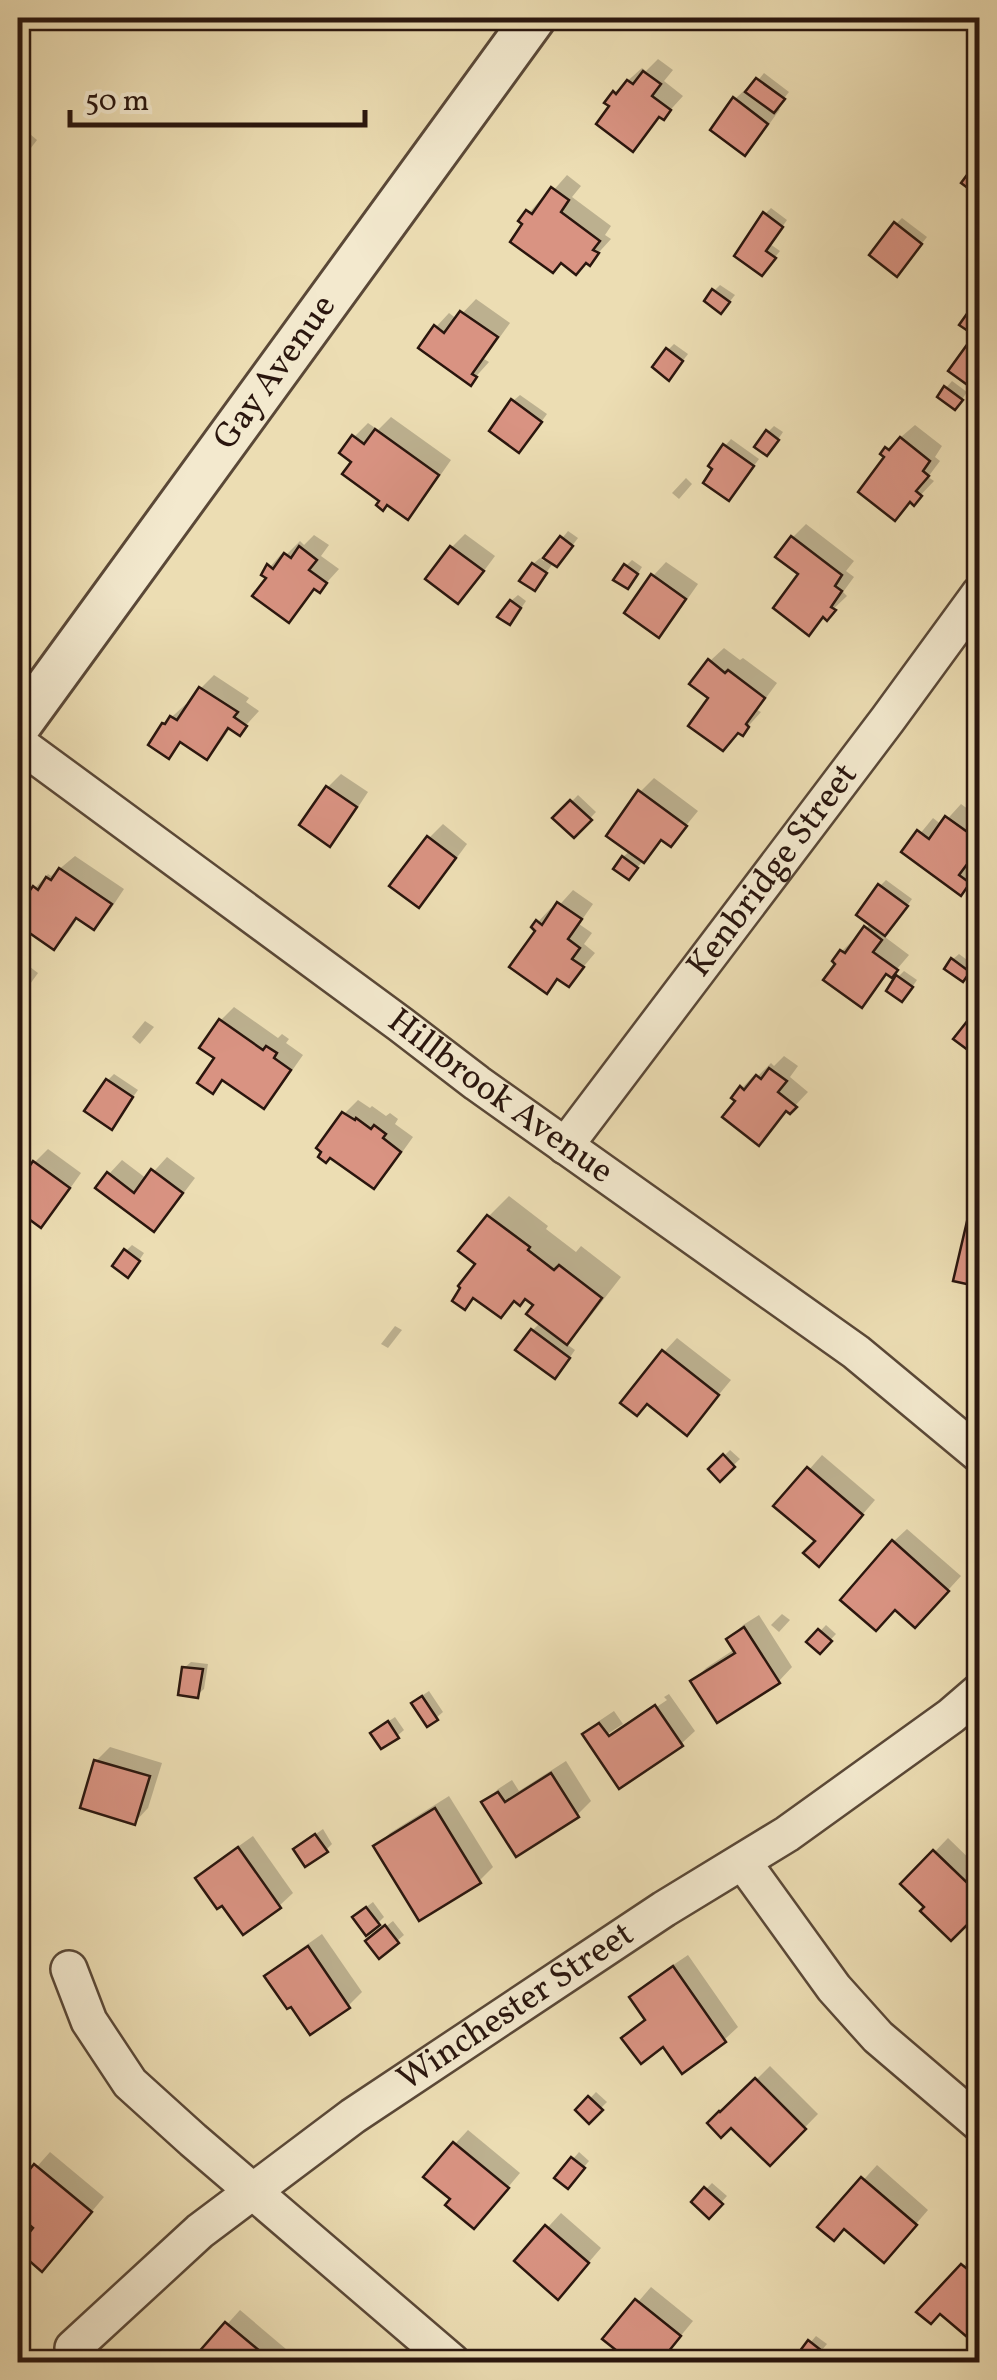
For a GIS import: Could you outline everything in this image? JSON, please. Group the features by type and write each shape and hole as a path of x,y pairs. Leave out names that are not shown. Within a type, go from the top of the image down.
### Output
{"street":[{"name":"Gay Avenue","path":"18,727 534,18"},
{"name":"Kenbridge Street","path":"565,1146 980,593"},
{"name":"Hillbrook Avenue","path":"18,743 565,1146 856,1352 980,1455"},
{"name":"Winchester Street","path":"73,2348 200,2232 353,2116 648,1920 787,1834 980,1691"},
{"path":"743,1862 856,2013 878,2037 980,2124"},
{"path":"69,1969 90,2021 130,2083 452,2362"}],"building":[{"path":"643,71 661,84 652,96 671,110 664,120 659,117 633,152 596,124 609,106 604,103 613,91 616,94 627,80 633,84"},
{"path":"756,78 785,99 774,113 745,92"},
{"path":"733,97 768,124 745,156 710,130"},
{"path":"980,161 980,197 961,183"},
{"path":"551,187 569,200 561,212 600,241 593,250 599,253 590,266 586,263 576,275 561,263 553,273 510,242 526,210 532,214"},
{"path":"763,212 783,227 766,251 776,258 762,276 734,256"},
{"path":"894,222 922,244 897,277 869,255"},
{"path":"712,289 730,302 721,314 704,301"},
{"path":"971,308 980,315 980,394 948,371 974,335 959,325"},
{"path":"460,311 498,337 472,374 477,377 471,386 418,348 434,325 444,333"},
{"path":"666,348 683,361 669,381 652,367"},
{"path":"944,386 963,400 955,410 937,397"},
{"path":"511,399 542,422 519,453 489,431"},
{"path":"375,429 439,475 408,520 387,505 383,511 376,505 379,501 342,474 351,462 339,453 352,435 364,444"},
{"path":"766,430 779,440 767,456 754,447"},
{"path":"900,437 930,461 923,471 929,476 916,491 922,496 914,506 910,502 895,521 858,492 884,457 880,454 885,447 889,450"},
{"path":"723,444 754,466 729,501 703,483 712,469 708,466"},
{"path":"560,536 573,546 557,567 543,558"},
{"path":"791,536 842,575 835,586 842,591 831,607 836,610 827,621 823,617 809,636 773,608 798,574 775,557"},
{"path":"299,546 317,560 309,570 327,583 320,593 314,589 289,623 252,596 266,578 261,575 267,564 273,569 284,553 291,558"},
{"path":"450,546 484,571 458,604 425,579"},
{"path":"532,563 547,573 535,591 519,581"},
{"path":"624,564 638,574 628,589 613,580"},
{"path":"651,574 686,599 659,638 624,613"},
{"path":"510,600 521,608 510,625 497,617"},
{"path":"708,659 765,698 746,724 749,727 743,736 738,733 723,751 688,726 708,698 689,684"},
{"path":"199,687 238,712 234,717 247,726 240,736 228,728 207,760 180,742 169,759 148,745 170,716 177,720"},
{"path":"326,786 357,807 330,847 299,825"},
{"path":"638,790 687,826 671,847 661,840 644,863 606,836"},
{"path":"570,800 592,820 574,838 552,818"},
{"path":"945,816 980,841 980,847 959,875 970,883 961,896 901,852 917,830 929,839"},
{"path":"427,836 456,858 419,908 389,886"},
{"path":"622,856 638,868 629,880 613,869"},
{"path":"59,868 112,904 94,930 76,918 54,950 18,925 18,918 28,903 23,900 33,886 38,890 46,877 51,880"},
{"path":"878,884 908,906 885,936 856,915"},
{"path":"557,902 582,919 568,939 580,948 572,959 584,967 569,987 557,979 547,994 509,967 535,931 531,927 536,920 542,925"},
{"path":"864,926 882,940 873,952 898,970 892,978 886,974 862,1008 823,980 840,950 845,953"},
{"path":"951,958 970,972 963,982 944,969"},
{"path":"896,975 913,987 902,1002 886,991"},
{"path":"980,1005 980,1059 953,1039"},
{"path":"219,1019 263,1050 266,1046 277,1053 274,1058 291,1070 264,1109 222,1080 213,1094 197,1083 214,1058 199,1048"},
{"path":"769,1068 787,1081 778,1092 797,1107 790,1114 786,1111 759,1146 722,1117 735,1101 731,1098 740,1086 744,1090 756,1075 761,1079"},
{"path":"106,1079 133,1097 112,1130 84,1111"},
{"path":"342,1112 371,1129 374,1125 401,1152 374,1189 330,1158 326,1163 318,1157 321,1152 316,1148"},
{"path":"33,1161 70,1188 41,1228 18,1211 18,1183"},
{"path":"151,1169 183,1193 154,1232 95,1188 107,1172 134,1193"},
{"path":"487,1215 554,1270 559,1265 602,1298 567,1345 526,1314 533,1305 525,1299 520,1306 514,1301 501,1318 473,1298 465,1310 452,1301 475,1264 458,1251"},
{"path":"968,1217 980,1220 980,1287 953,1281"},
{"path":"124,1249 140,1261 128,1278 112,1266"},
{"path":"531,1329 570,1358 555,1379 515,1350"},
{"path":"662,1350 719,1395 687,1436 647,1404 637,1416 620,1403"},
{"path":"723,1454 735,1467 720,1482 708,1469"},
{"path":"807,1467 863,1515 819,1567 803,1553 815,1541 773,1506"},
{"path":"892,1540 949,1591 915,1628 895,1610 876,1631 840,1600"},
{"path":"744,1627 780,1683 717,1723 690,1681 735,1653 726,1639"},
{"path":"818,1629 832,1641 820,1654 806,1642"},
{"path":"182,1667 203,1669 198,1698 178,1695"},
{"path":"422,1696 438,1720 427,1727 411,1703"},
{"path":"655,1705 683,1746 619,1789 582,1734 599,1723 609,1736"},
{"path":"388,1721 399,1738 381,1749 370,1733"},
{"path":"94,1760 150,1776 135,1825 80,1808"},
{"path":"551,1773 579,1817 516,1857 481,1802 498,1792 505,1802"},
{"path":"435,1808 481,1883 419,1921 373,1846"},
{"path":"315,1834 328,1852 305,1867 293,1849"},
{"path":"238,1847 281,1908 243,1935 222,1906 217,1909 195,1878"},
{"path":"933,1850 980,1895 980,1912 951,1941 920,1911 924,1907 900,1884"},
{"path":"366,1907 380,1925 366,1936 352,1917"},
{"path":"385,1925 399,1943 379,1959 365,1941"},
{"path":"308,1946 350,2008 310,2035 264,1976"},
{"path":"673,1966 726,2042 682,2074 663,2047 641,2064 621,2038 645,2020 629,1997"},
{"path":"755,2078 806,2129 770,2166 731,2128 721,2138 707,2123"},
{"path":"588,2096 603,2110 589,2124 575,2110"},
{"path":"453,2142 509,2188 474,2229 445,2205 450,2199 423,2177"},
{"path":"571,2157 585,2168 568,2189 554,2178"},
{"path":"34,2164 92,2212 42,2272 18,2251 33,2228 18,2215 18,2184"},
{"path":"861,2177 917,2225 884,2263 844,2229 834,2241 817,2227"},
{"path":"704,2187 723,2204 709,2219 691,2202"},
{"path":"545,2225 589,2263 558,2300 514,2261"},
{"path":"961,2264 980,2279 980,2348 940,2314 931,2324 916,2312"},
{"path":"635,2299 681,2336 660,2362 631,2362 602,2339"},
{"path":"225,2322 273,2362 190,2362"},
{"path":"808,2340 822,2351 813,2362 799,2362 794,2359"}]}
